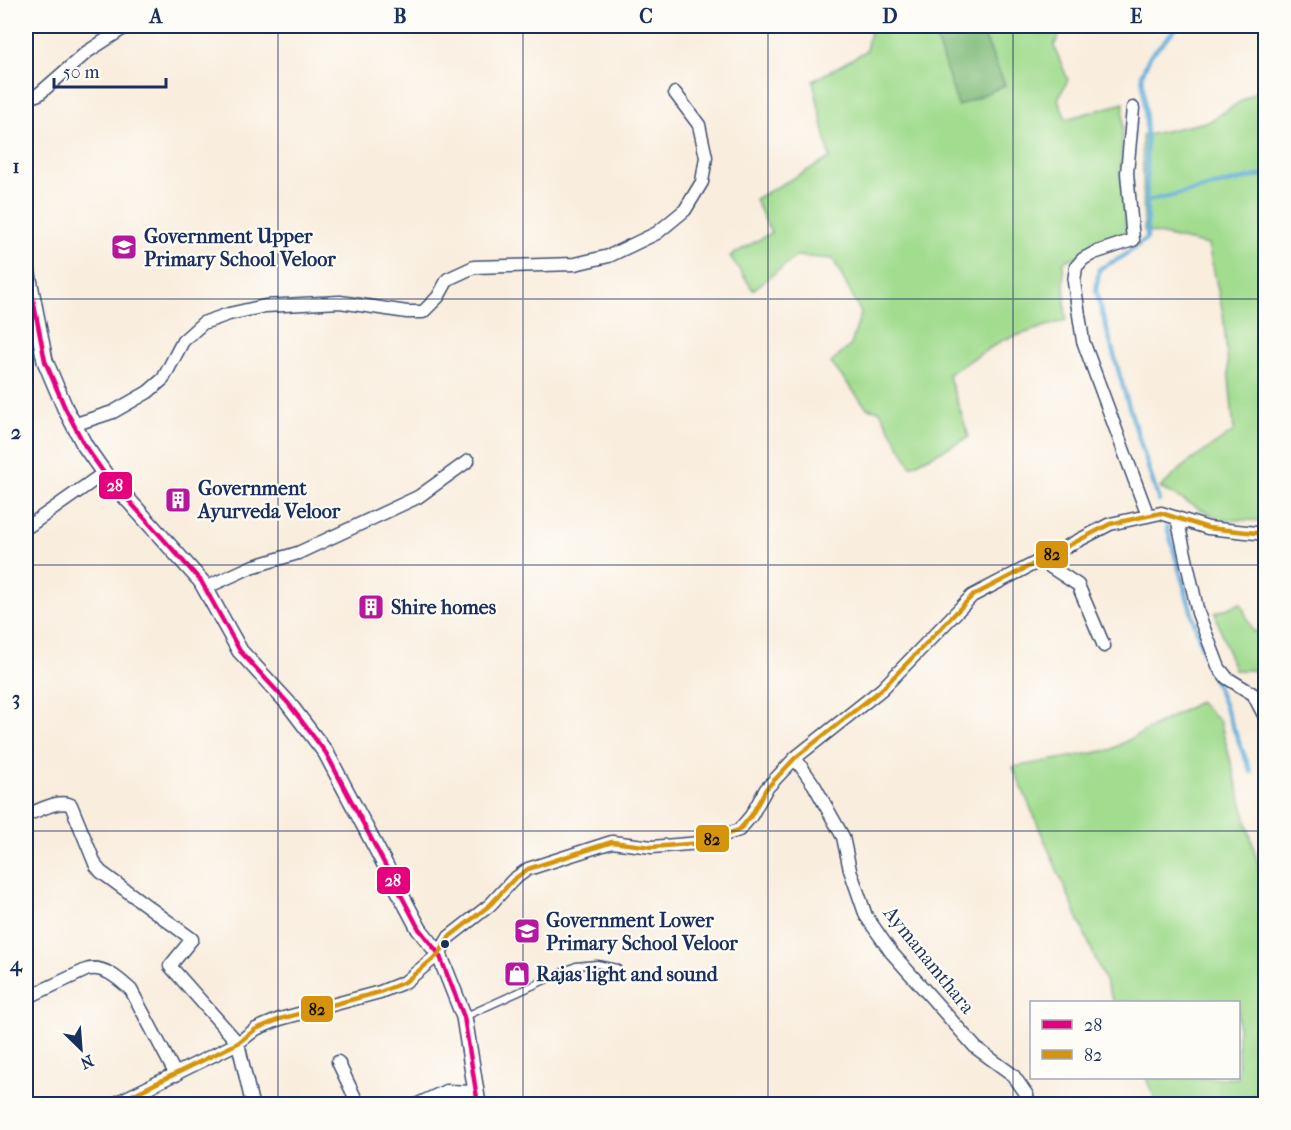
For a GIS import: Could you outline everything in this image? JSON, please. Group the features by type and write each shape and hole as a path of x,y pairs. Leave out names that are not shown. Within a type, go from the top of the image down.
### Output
{"street":[{"path":"26,99 39,94 87,52 127,26"},
{"path":"74,425 114,412 148,392 163,380 183,341 203,323 229,314 265,306 340,302 407,312 423,312 438,297 448,279 474,267 575,264 609,256 657,233 685,210 702,182 706,157 699,125 675,93"},
{"path":"1133,108 1127,173 1133,240 1083,259 1076,267 1074,282 1083,341 1148,516"},
{"path":"26,264 45,361 74,425 104,473 201,581 240,651 288,703 326,753 418,929 439,954 464,1017 476,1098 446,1091 418,1104"},
{"path":"205,588 251,567 298,553 417,497 468,461"},
{"path":"26,528 104,473"},
{"path":"114,1104 176,1075 238,1043 256,1029 279,1019 391,989 405,982 439,954 449,937 490,905 513,879 528,869 612,843 652,847 700,843 739,830 751,816 766,789 795,758 882,689 972,596 1110,524 1161,513 1208,528 1266,534"},
{"path":"1177,518 1198,613 1219,668 1227,678 1253,694 1266,719"},
{"path":"1040,560 1078,585 1104,646"},
{"name":"Aymanamthara","path":"795,758 814,785 843,837 850,870 866,916 891,952 976,1048 1013,1075 1027,1095 1028,1104"},
{"path":"26,815 58,803 71,805 96,866 101,872 192,939 170,966 238,1043 252,1104"},
{"path":"26,998 86,970 94,967 100,968 131,990 176,1075"},
{"path":"338,1062 358,1104"}],"lane":[{"path":"464,1017 576,966 609,965 617,968"}],"green space":[{"path":"871,26 962,26 935,36 1005,85 980,26 1064,26 1054,46 1068,80 1058,99 1066,119 1124,103 1120,172 1127,235 1063,262 1066,320 1003,340 948,374 969,437 911,466 880,411 867,408 831,363 851,345 861,313 833,259 797,256 753,290 730,256 771,233 755,199 830,158 813,81 866,51"},
{"path":"962,26 980,26 1005,85 958,106 935,36"},
{"path":"1265,86 1265,521 1220,519 1160,488 1186,464 1234,431 1223,313 1208,245 1144,231 1142,136 1210,121"},
{"path":"1241,603 1253,632 1265,629 1265,678 1257,670 1234,670 1215,613"},
{"path":"1199,702 1220,721 1265,891 1265,1090 1232,1104 1157,1104 1146,1079 1240,1079 1240,1001 1114,1001 1013,767 1110,750"}],"waterway":[{"path":"1159,501 1125,394 1096,291 1099,269 1124,256 1147,238 1146,121 1142,74 1150,56 1178,26"},
{"path":"1148,201 1266,174"},
{"path":"1167,527 1203,652 1251,772"}],"transit line":[{"name":"28","path":"26,264 45,361 65,408 85,446 104,473 201,581 240,651 288,703 326,753 419,929 439,954 464,1017 478,1104"},
{"name":"82","path":"114,1104 238,1043 256,1029 280,1019 380,992 405,982 439,954 449,937 490,905 513,880 528,869 612,842 652,847 700,843 739,830 751,816 766,789 795,758 882,689 972,596 1110,524 1161,513 1208,528 1266,534"}],"place":[{"name":"Government Upper Primary School Veloor","path":"124,247"},
{"name":"Government Ayurveda Veloor","path":"178,500"},
{"name":"Shire homes","path":"371,607"},
{"name":"Government Lower Primary School Veloor","path":"527,931"},
{"name":"Rajas light and sound","path":"517,974"}]}
